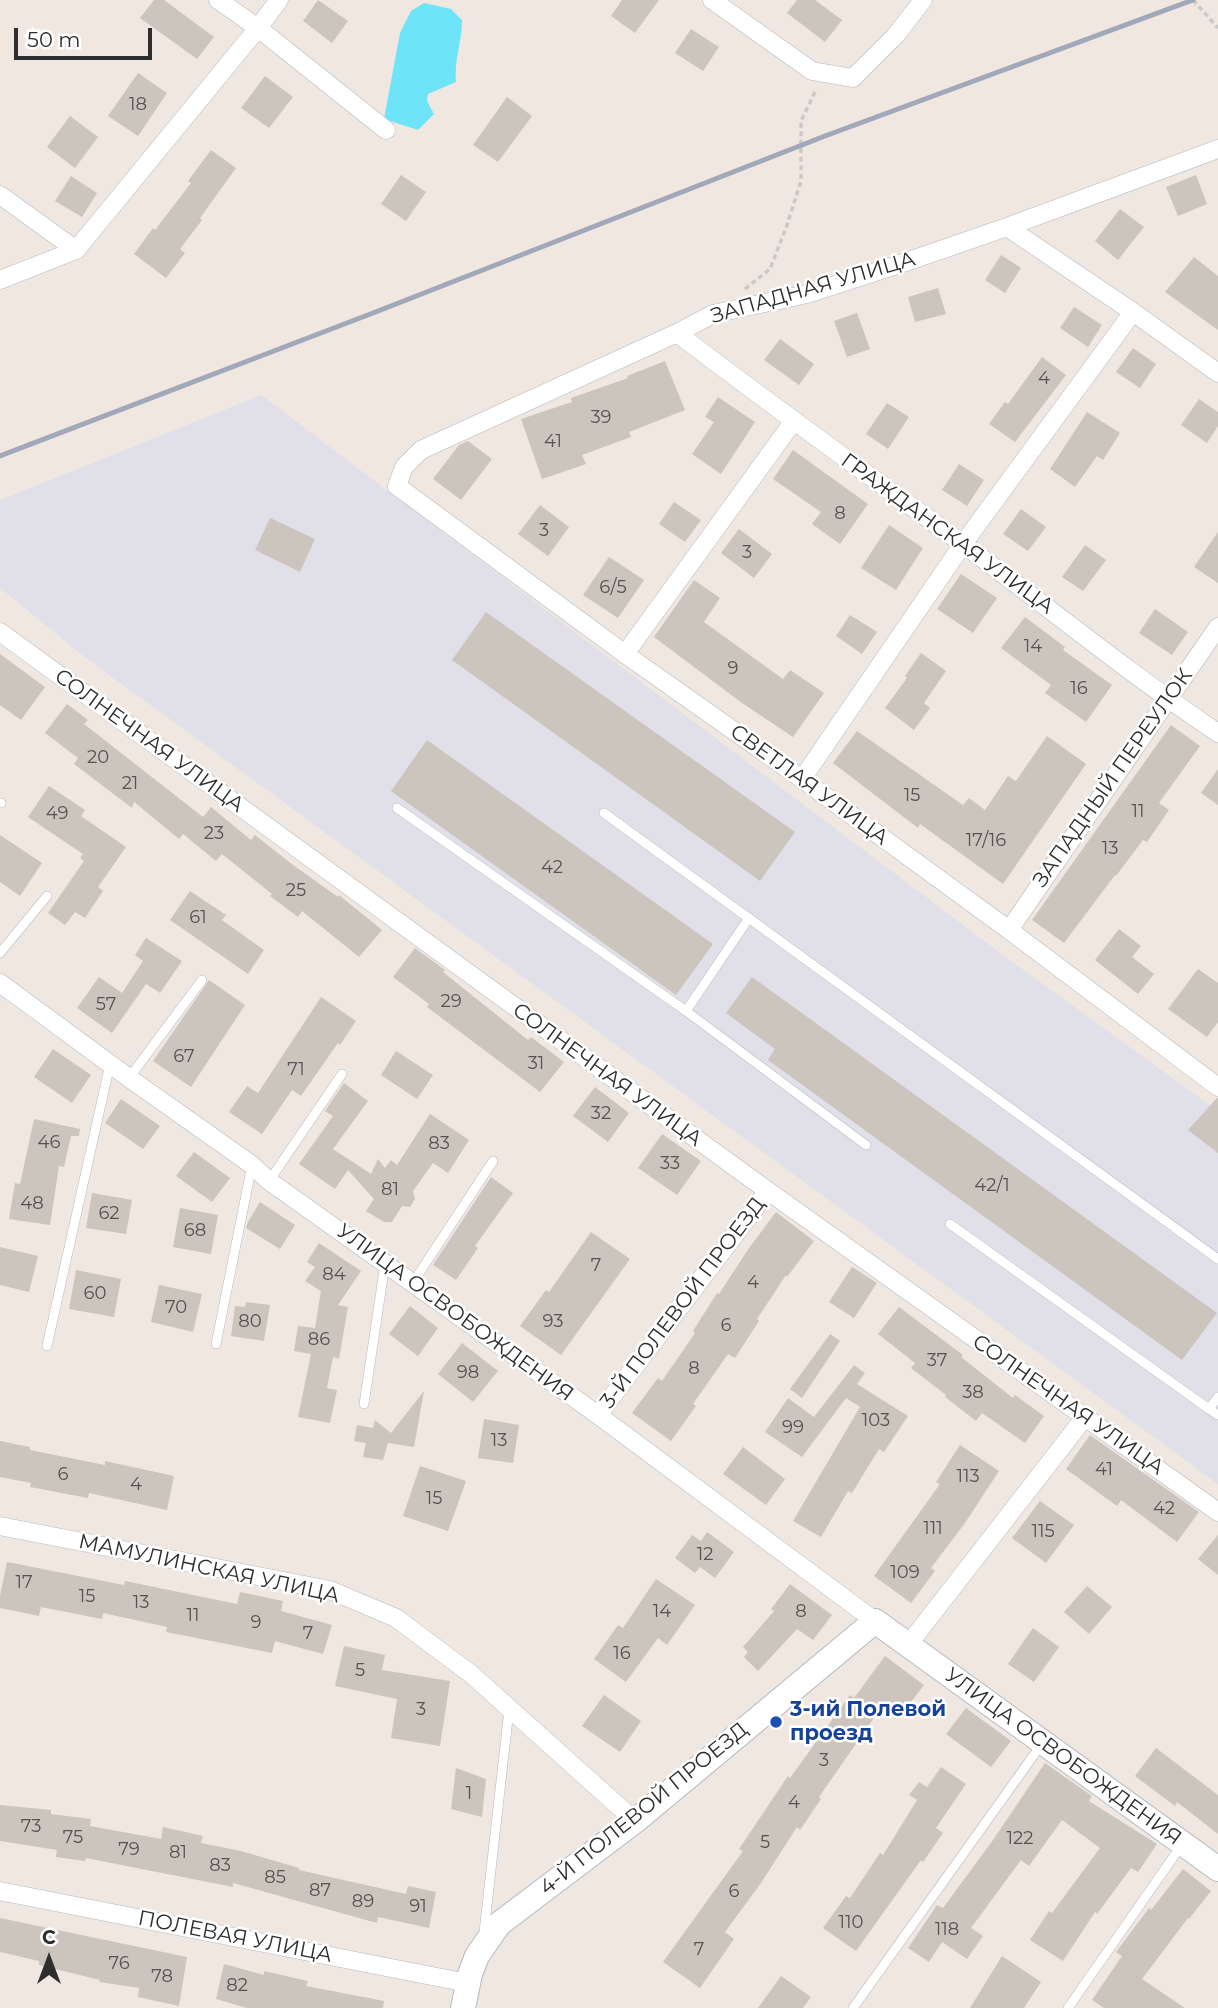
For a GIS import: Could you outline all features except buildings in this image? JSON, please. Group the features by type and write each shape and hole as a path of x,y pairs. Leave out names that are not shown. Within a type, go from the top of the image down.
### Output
{"street":[{"path":"218,0 386,130"},
{"path":"0,280 76,250 279,0"},
{"path":"712,0 812,71 853,78 896,35 923,0"},
{"name":"ЗАПАДНАЯ УЛИЦА","path":"397,486 404,467 421,450 713,314 807,294 1007,227 1218,149"},
{"path":"0,195 76,250"},
{"path":"1007,227 1218,373"},
{"path":"802,779 963,544 1133,312"},
{"name":"ГРАЖДАНСКАЯ УЛИЦА","path":"677,333 793,422 1218,733"},
{"path":"625,654 793,422"},
{"name":"СВЕТЛАЯ УЛИЦА","path":"397,486 625,654 1215,1077"},
{"name":"ЗАПАДНЫЙ ПЕРЕУЛОК","path":"1009,930 1218,627"},
{"name":"СОЛНЕЧНАЯ УЛИЦА","path":"0,632 768,1191 1218,1512"},
{"name":"УЛИЦА ОСВОБОЖДЕНИЯ","path":"0,983 252,1165 269,1181 598,1415 875,1621 1218,1869"},
{"name":"3-Й ПОЛЕВОЙ ПРОЕЗД","path":"598,1415 768,1191"},
{"path":"908,1645 1085,1417"},
{"name":"МАМУЛИНСКАЯ УЛИЦА","path":"0,1526 330,1590 396,1618 471,1674 635,1821"},
{"name":"4-Й ПОЛЕВОЙ ПРОЕЗД","path":"465,1997 474,1962 483,1944 499,1924 635,1821 875,1621"},
{"name":"ПОЛЕВАЯ УЛИЦА","path":"0,1891 463,1982 465,1997"}],"lane":[{"path":"397,808 686,1011 866,1145"},
{"path":"604,813 1218,1259"},
{"path":"0,953 47,895"},
{"path":"686,1011 749,918"},
{"path":"128,1078 202,980"},
{"path":"47,1346 110,1063"},
{"path":"269,1181 342,1074"},
{"path":"412,1284 494,1161"},
{"path":"216,1344 252,1165"},
{"path":"950,1224 1218,1415"},
{"path":"364,1404 385,1262"},
{"path":"1209,1409 1218,1397"},
{"path":"483,1944 509,1708"},
{"path":"853,2008 1043,1742"},
{"path":"1068,2008 1183,1843"}],"path":[{"path":"1193,0 1218,29"},
{"path":"742,292 770,269 786,228 801,181 801,121 827,74"}],"shaded area":[{"path":"261,395 1003,955 1218,1111 1218,1484 86,658 0,588 0,500"}],"water":[{"path":"424,3 451,9 462,20 462,28 456,82 428,94 427,101 434,114 418,130 384,119 400,33 411,11"}],"railway":[{"path":"0,456 825,136 1193,0"}],"place":[{"name":"3-ий Полевой проезд","path":"776,1722"}]}
